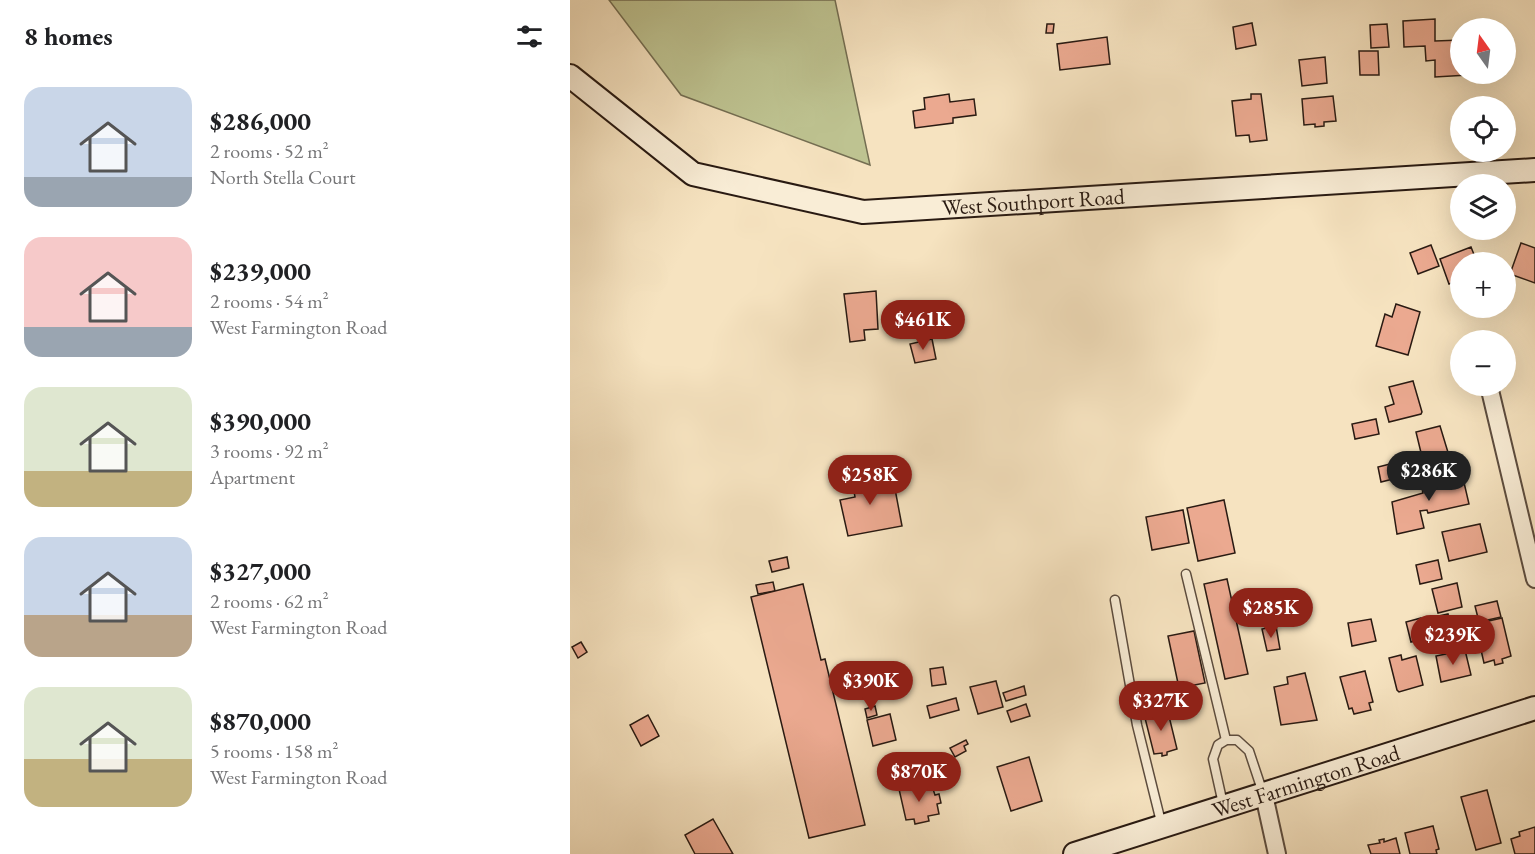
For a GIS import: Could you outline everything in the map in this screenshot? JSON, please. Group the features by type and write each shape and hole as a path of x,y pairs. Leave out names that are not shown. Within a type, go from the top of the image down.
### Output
{"main road":[{"name":"West Southport Road","path":"570,76 693,174 863,212 1535,170"},
{"name":"West Farmington Road","path":"1075,854 1535,708"}],"street":[{"path":"1491,396 1535,579"},
{"path":"1264,795 1277,854"}],"lane":[{"path":"1186,574 1226,740"},
{"path":"1115,600 1137,725 1162,827"},
{"path":"1224,808 1213,759 1218,745 1226,740 1237,740 1248,751 1264,795"}],"green space":[{"path":"609,0 835,0 870,165 681,95"}],"building":[{"path":"1435,19 1435,41 1450,40 1450,76 1435,77 1435,60 1426,61 1425,46 1404,47 1403,21"},
{"path":"1252,23 1256,45 1236,49 1233,27"},
{"path":"1047,24 1054,24 1053,33 1046,33"},
{"path":"1387,24 1389,47 1371,48 1370,25"},
{"path":"1107,37 1110,64 1060,70 1057,44"},
{"path":"1359,51 1378,51 1379,75 1360,75"},
{"path":"1325,57 1327,83 1302,86 1299,60"},
{"path":"949,94 950,102 974,99 976,115 953,118 953,123 915,128 913,111 925,109 924,98"},
{"path":"1251,94 1261,94 1267,140 1250,142 1249,135 1236,136 1232,101 1251,99"},
{"path":"1333,96 1336,121 1324,122 1324,126 1304,125 1302,99"},
{"path":"1521,243 1535,248 1535,283 1516,276 1516,257"},
{"path":"1431,245 1439,266 1418,274 1410,253"},
{"path":"1471,247 1473,252 1458,252"},
{"path":"1450,255 1450,284 1449,284 1440,259"},
{"path":"876,291 878,329 864,330 865,340 850,342 844,294"},
{"path":"1396,304 1420,312 1408,355 1376,346 1385,314 1392,317"},
{"path":"932,339 936,359 915,363 910,344"},
{"path":"1413,381 1421,414 1389,422 1385,407 1394,404 1389,387"},
{"path":"1376,419 1379,434 1355,439 1352,424"},
{"path":"1440,426 1450,459 1424,465 1416,432"},
{"path":"1398,462 1401,477 1381,482 1378,467"},
{"path":"876,470 880,492 895,489 902,526 848,536 840,500 855,497 851,475"},
{"path":"1462,474 1469,504 1428,513 1427,510 1420,511 1424,528 1397,534 1392,502 1423,493 1421,484"},
{"path":"1224,500 1235,553 1198,561 1187,508"},
{"path":"1183,510 1189,543 1152,550 1146,517"},
{"path":"1480,524 1487,552 1449,561 1442,532"},
{"path":"787,557 789,568 772,572 769,561"},
{"path":"1438,560 1442,579 1420,584 1416,565"},
{"path":"1227,579 1248,674 1225,679 1204,584"},
{"path":"773,582 775,591 758,594 756,585"},
{"path":"1457,583 1462,607 1438,613 1432,589"},
{"path":"803,584 821,660 825,659 865,825 809,838 751,597"},
{"path":"1497,601 1501,617 1479,622 1475,606"},
{"path":"1448,614 1455,644 1431,649 1425,619"},
{"path":"1421,618 1426,638 1411,642 1406,622"},
{"path":"1502,618 1511,656 1502,659 1503,663 1495,665 1494,660 1484,663 1475,624"},
{"path":"1371,619 1376,641 1352,646 1348,623"},
{"path":"1276,626 1280,649 1267,651 1262,629"},
{"path":"1194,631 1205,683 1179,688 1168,636"},
{"path":"581,642 587,652 578,658 572,647"},
{"path":"1465,650 1471,675 1441,682 1436,656"},
{"path":"1401,655 1402,660 1416,656 1423,685 1399,692 1397,690 1389,658"},
{"path":"943,667 946,684 932,686 930,669"},
{"path":"1365,671 1373,702 1369,703 1371,710 1354,714 1352,708 1349,709 1340,677"},
{"path":"1305,673 1317,720 1281,725 1274,687 1288,684 1287,677"},
{"path":"996,681 1003,707 978,714 970,687"},
{"path":"1024,686 1026,695 1006,701 1003,693"},
{"path":"956,698 959,710 930,718 927,706"},
{"path":"1026,704 1030,716 1011,722 1007,711"},
{"path":"875,706 877,715 867,718 865,709"},
{"path":"1167,708 1177,749 1162,756 1162,753 1154,754 1144,714"},
{"path":"890,714 896,740 873,746 867,720"},
{"path":"648,715 659,736 641,746 630,725"},
{"path":"966,740 968,744 964,746 966,751 955,757 950,748"},
{"path":"1029,757 1042,801 1011,811 997,767"},
{"path":"926,783 928,790 933,789 935,795 939,794 941,803 937,804 939,814 928,816 929,821 915,824 914,819 906,820 899,789"},
{"path":"1487,790 1501,843 1476,850 1461,797"},
{"path":"713,819 733,854 695,854 685,835"},
{"path":"1433,826 1439,849 1436,850 1437,854 1410,854 1405,833"},
{"path":"1535,827 1535,854 1515,854 1511,839 1520,836 1519,832"},
{"path":"1396,838 1400,854 1371,854 1368,845 1380,843 1379,840 1384,839 1384,842"}]}
